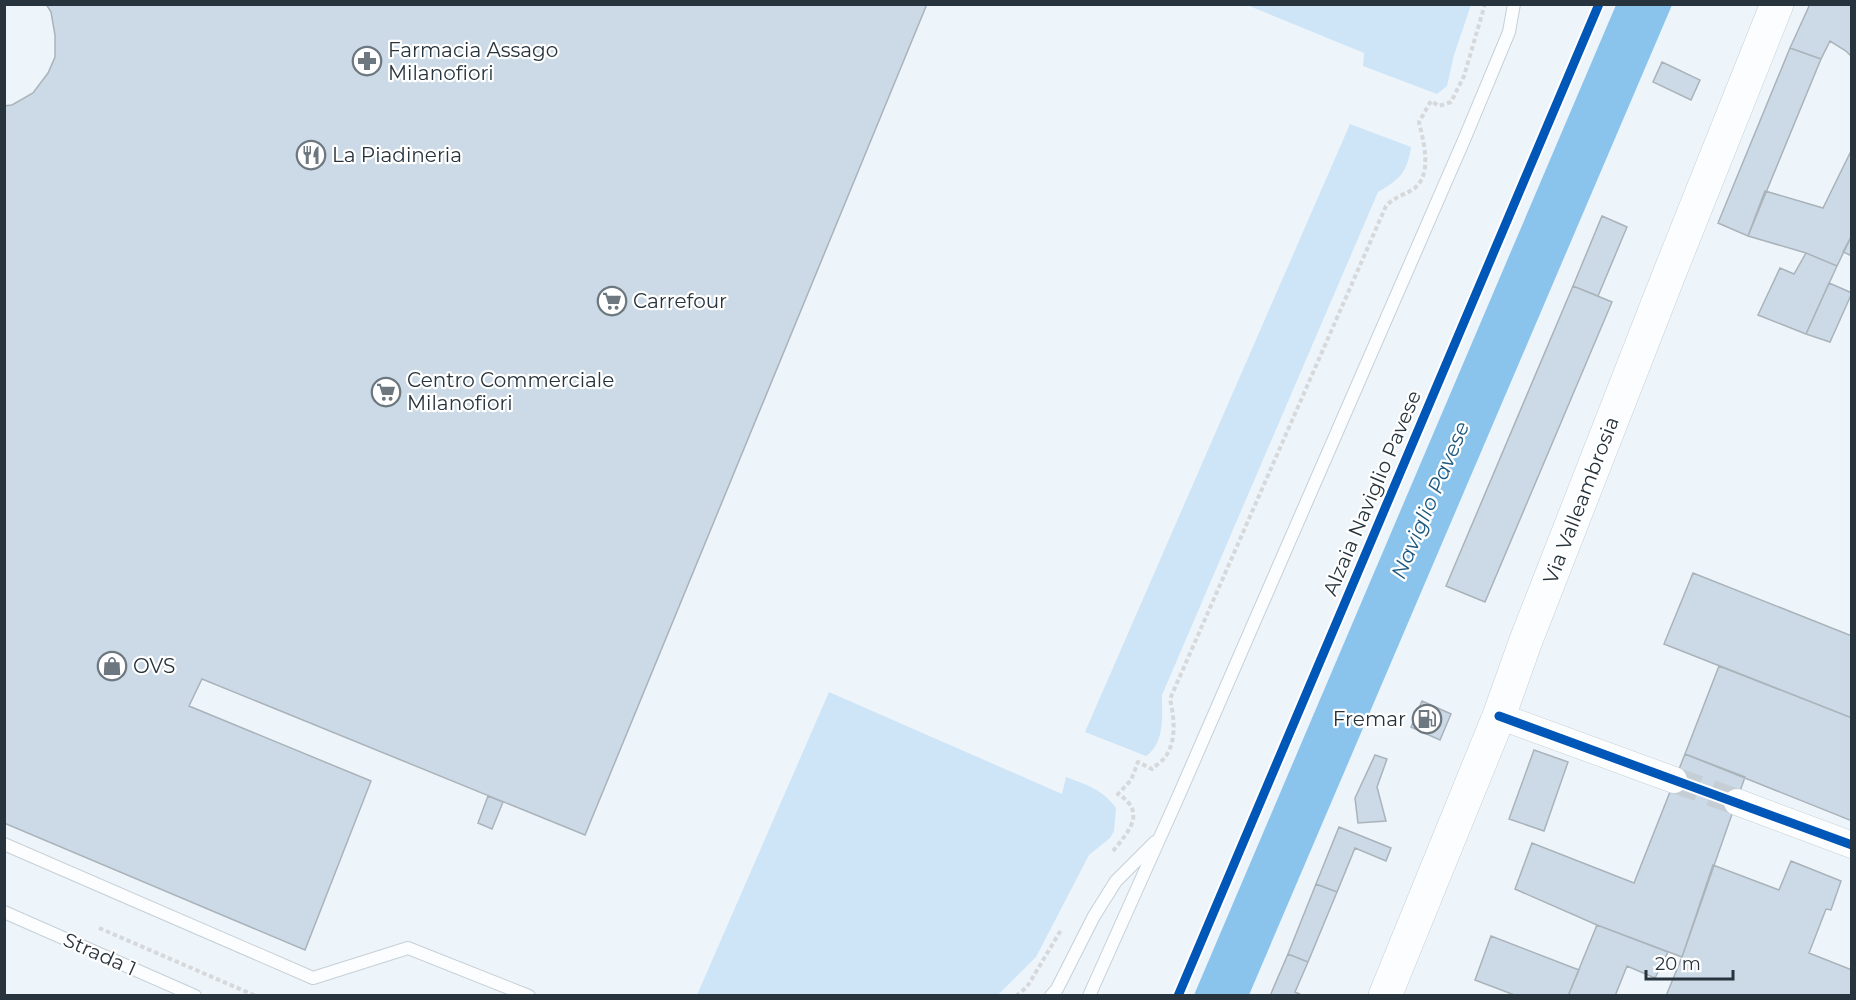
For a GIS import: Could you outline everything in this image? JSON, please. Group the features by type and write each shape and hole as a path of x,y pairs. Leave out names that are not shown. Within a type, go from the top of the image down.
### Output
{"main road":[{"name":"Via Valleambrosia","path":"1384,996 1499,716 1529,632 1663,288 1777,4"}],"street":[{"path":"1499,716 1674,780"},
{"path":"1737,802 1851,845"}],"lane":[{"path":"1089,996 1464,140 1509,32 1514,4"},
{"path":"1051,996 1057,989 1094,916 1116,881 1160,836"},
{"path":"4,844 313,978 408,948 529,996"},
{"name":"Strada 1","path":"4,912 195,996"}],"path":[{"path":"1107,859 1133,826 1133,808 1118,794 1131,780 1138,762 1152,769 1166,758 1172,742 1174,718 1170,699 1386,206 1393,198 1417,186 1424,171 1424,142 1419,122 1431,101 1439,106 1451,102 1464,76 1485,4"},
{"path":"92,925 256,996"},
{"path":"1016,996 1027,987 1062,929"}],"shaded area":[{"path":"1247,5 1471,5 1454,55 1447,86 1437,94 1363,66 1364,53"},
{"path":"1350,124 1411,147 1407,163 1397,179 1378,192 1162,695 1159,737 1157,744 1146,756 1085,732"},
{"path":"829,692 1062,794 1066,777 1094,788 1116,808 1114,831 1110,838 1089,855 1036,957 995,996 697,995"}],"water":[{"name":"Naviglio Pavese","path":"1616,5 1672,5 1249,995 1194,995"}],"building":[{"name":"Centro Commerciale Milanofiori","path":"46,4 927,4 585,835 202,679 189,706 371,781 305,950 4,823 4,106 12,105 33,93 48,73 55,57 55,35 51,12"},
{"path":"1810,4 1852,4 1852,57 1830,41 1821,59 1790,48"},
{"path":"1790,48 1821,59 1748,236 1718,223"},
{"path":"1662,62 1700,80 1691,100 1653,82"},
{"path":"1852,149 1852,235 1837,266 1806,253 1748,236 1765,191 1823,208"},
{"path":"1602,216 1627,227 1598,296 1573,286"},
{"path":"1852,235 1852,256 1843,252"},
{"path":"1806,253 1837,266 1806,334 1758,315 1780,268 1794,274"},
{"path":"1829,283 1852,293 1830,342 1806,334"},
{"path":"1573,286 1612,302 1485,602 1446,586"},
{"path":"1693,573 1852,636 1852,718 1664,644"},
{"path":"1719,666 1852,718 1852,821 1685,754"},
{"path":"1422,701 1451,714 1440,740 1411,727"},
{"path":"1534,750 1568,762 1544,831 1509,819"},
{"path":"1685,754 1745,777 1682,957 1597,925 1515,889 1532,843 1634,883"},
{"path":"1375,755 1387,759 1377,787 1386,821 1358,823 1355,798"},
{"path":"488,796 503,802 492,829 478,823"},
{"path":"1339,827 1391,848 1386,861 1355,848 1337,892 1316,884"},
{"path":"1791,861 1841,881 1831,910 1826,909 1809,953 1852,970 1852,996 1666,996 1682,957 1713,865 1779,890"},
{"path":"1316,884 1337,892 1308,962 1288,954"},
{"path":"1597,925 1668,952 1655,978 1627,966 1615,996 1568,996"},
{"path":"1491,936 1579,970 1568,996 1517,996 1475,980"},
{"path":"1288,954 1308,962 1295,992 1304,996 1270,996"}],"tunnel":[{"path":"1674,780 1737,802"}],"cycle path":[{"name":"Alzaia Naviglio Pavese","path":"1178,996 1599,4"},
{"path":"1499,716 1852,845"}],"place":[{"name":"Farmacia Assago Milanofiori","path":"367,61"},
{"name":"La Piadineria","path":"311,155"},
{"name":"Carrefour","path":"612,301"},
{"name":"Centro Commerciale Milanofiori","path":"386,392"},
{"name":"OVS","path":"112,666"},
{"name":"Fremar","path":"1427,719"}]}
